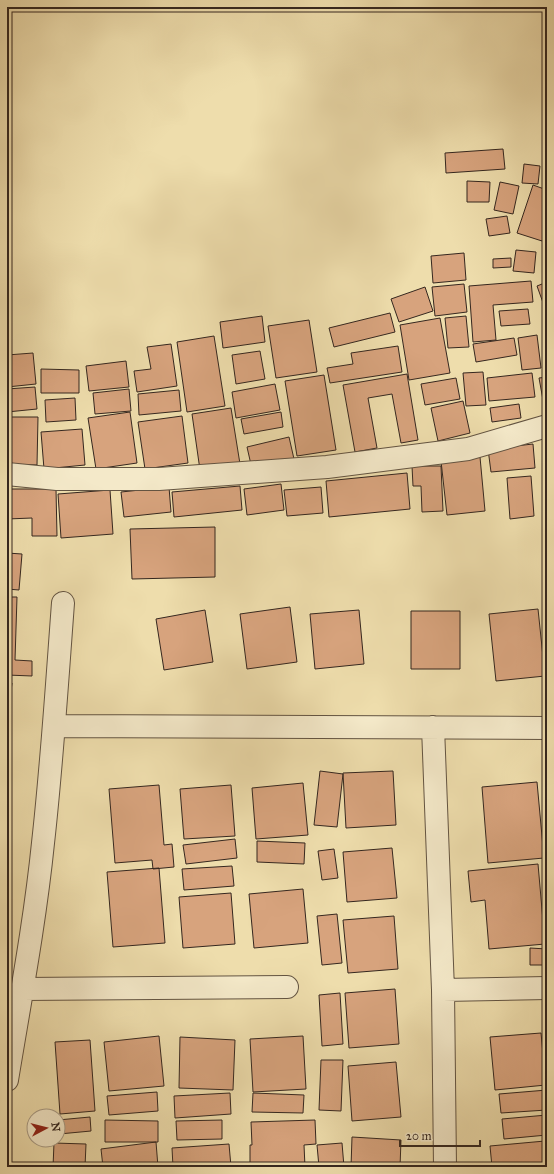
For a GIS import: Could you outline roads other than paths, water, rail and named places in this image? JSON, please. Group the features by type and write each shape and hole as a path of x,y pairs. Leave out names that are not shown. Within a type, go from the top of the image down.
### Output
{"street":[{"path":"7,474 57,479 159,479 327,467 468,449 547,426"},
{"path":"7,1080 43,844 54,726 62,603"},
{"path":"54,726 547,728"},
{"path":"433,727 443,990 445,1167"},
{"path":"22,989 287,987"},
{"path":"443,990 547,988"}]}
